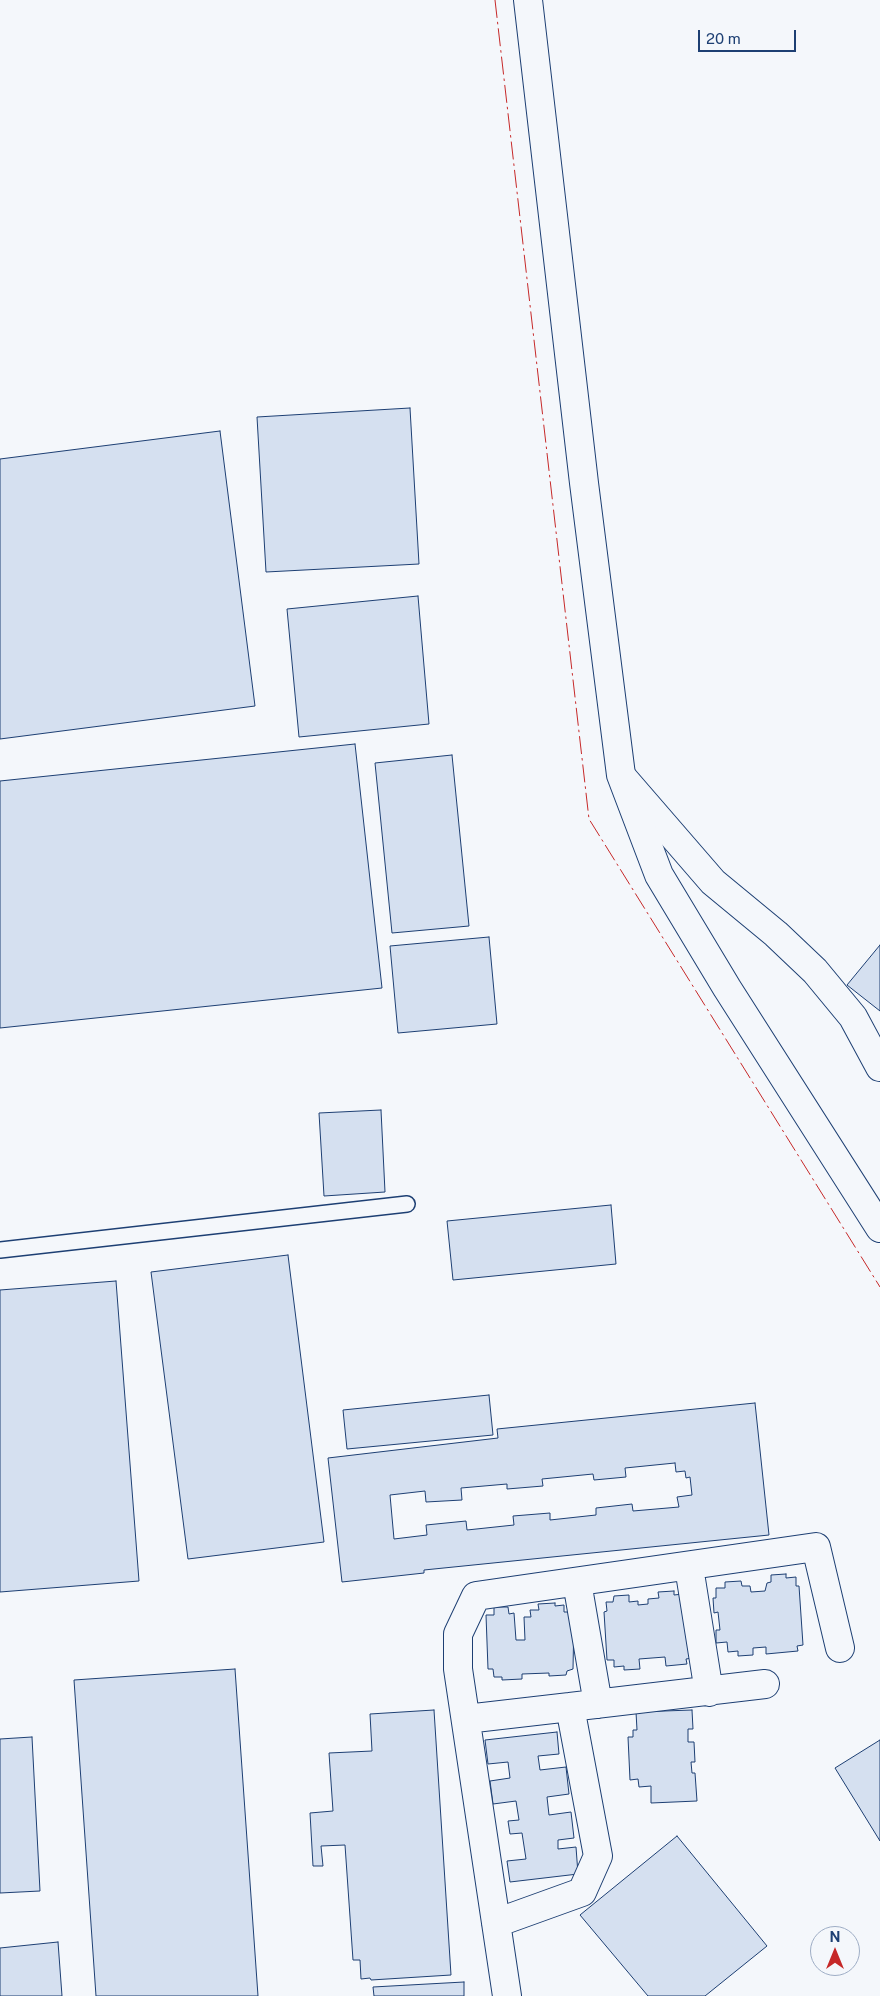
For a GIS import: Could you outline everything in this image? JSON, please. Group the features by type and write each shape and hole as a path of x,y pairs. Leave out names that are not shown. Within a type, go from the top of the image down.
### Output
{"street":[{"path":"528,0 584,483 621,775 659,875 727,988 880,1228"},
{"path":"621,775 713,882 776,934 815,971 853,1017 880,1067"},
{"path":"507,1996 458,1669 458,1634 476,1596 816,1548 840,1648"},
{"path":"690,1567 709,1692"},
{"path":"577,1582 598,1704"},
{"path":"466,1719 765,1684"},
{"path":"496,1923 582,1892 598,1856 570,1707"}],"lane":[{"path":"0,1250 407,1204"}],"building":[{"path":"410,408 419,564 266,572 257,417"},
{"path":"220,431 255,706 0,739 0,459"},
{"path":"418,596 429,724 299,737 287,609"},
{"path":"355,744 382,988 0,1028 0,781"},
{"path":"452,755 469,926 392,933 375,763"},
{"path":"489,937 497,1024 398,1033 390,946"},
{"path":"880,945 880,1011 847,985"},
{"path":"381,1110 385,1192 324,1196 319,1113"},
{"path":"611,1205 616,1264 453,1280 447,1221"},
{"path":"288,1255 324,1542 188,1559 151,1272"},
{"path":"116,1281 139,1581 0,1592 0,1290"},
{"path":"489,1395 493,1435 347,1449 343,1410"},
{"path":"755,1403 769,1535 424,1570 424,1573 342,1582 328,1458 498,1438 497,1429","holes":["675,1463 676,1472 685,1471 686,1478 690,1477 692,1495 677,1497 679,1507 633,1511 632,1504 596,1508 596,1515 550,1520 550,1513 513,1516 514,1525 467,1530 466,1521 426,1525 427,1535 394,1539 390,1495 425,1491 426,1502 462,1500 461,1488 507,1484 507,1489 543,1486 542,1479 593,1474 594,1480 626,1477 625,1468"]},
{"path":"786,1574 786,1578 796,1577 796,1586 799,1586 803,1645 797,1646 798,1651 766,1654 766,1647 753,1648 753,1655 738,1656 738,1651 728,1652 727,1642 716,1643 716,1630 720,1630 718,1612 714,1613 713,1598 716,1598 716,1588 725,1588 725,1582 741,1581 742,1586 750,1586 751,1592 765,1591 767,1583 771,1582 771,1575"},
{"path":"674,1591 674,1595 683,1594 693,1658 686,1659 687,1664 666,1666 665,1657 639,1659 640,1669 624,1670 624,1666 614,1667 614,1660 607,1660 604,1612 607,1611 606,1602 613,1602 614,1596 629,1595 629,1602 638,1601 638,1605 648,1604 648,1599 659,1598 658,1592"},
{"path":"555,1603 555,1606 564,1605 564,1612 568,1612 574,1618 573,1669 567,1671 566,1675 549,1676 549,1673 522,1674 522,1679 502,1680 502,1677 494,1677 493,1669 488,1669 486,1615 494,1615 494,1607 508,1607 509,1614 514,1613 516,1640 525,1640 524,1617 531,1617 530,1610 539,1610 538,1604"},
{"path":"235,1669 258,1996 96,1996 74,1680"},
{"path":"434,1710 451,1975 361,1979 360,1960 353,1960 345,1845 321,1846 323,1866 313,1866 310,1813 333,1811 329,1753 372,1751 370,1714"},
{"path":"692,1710 693,1729 688,1729 688,1742 694,1742 695,1762 691,1762 692,1773 695,1773 697,1801 651,1803 651,1786 639,1787 638,1779 630,1780 628,1737 633,1737 633,1730 637,1730 636,1712"},
{"path":"557,1732 559,1754 538,1756 540,1770 566,1767 569,1794 547,1797 549,1815 571,1812 574,1838 558,1840 558,1849 576,1847 578,1874 510,1882 507,1861 526,1859 522,1833 510,1834 508,1821 519,1820 516,1801 493,1804 490,1781 510,1778 508,1762 488,1764 485,1740"},
{"path":"32,1737 40,1891 0,1893 0,1739"},
{"path":"880,1740 880,1841 835,1768"},
{"path":"677,1836 767,1946 705,1996 648,1996 580,1915"},
{"path":"58,1942 62,1996 0,1996 0,1948"},
{"path":"464,1982 464,1996 374,1996 373,1987"}],"power":[{"path":"495,0 589,819 880,1287"}]}
